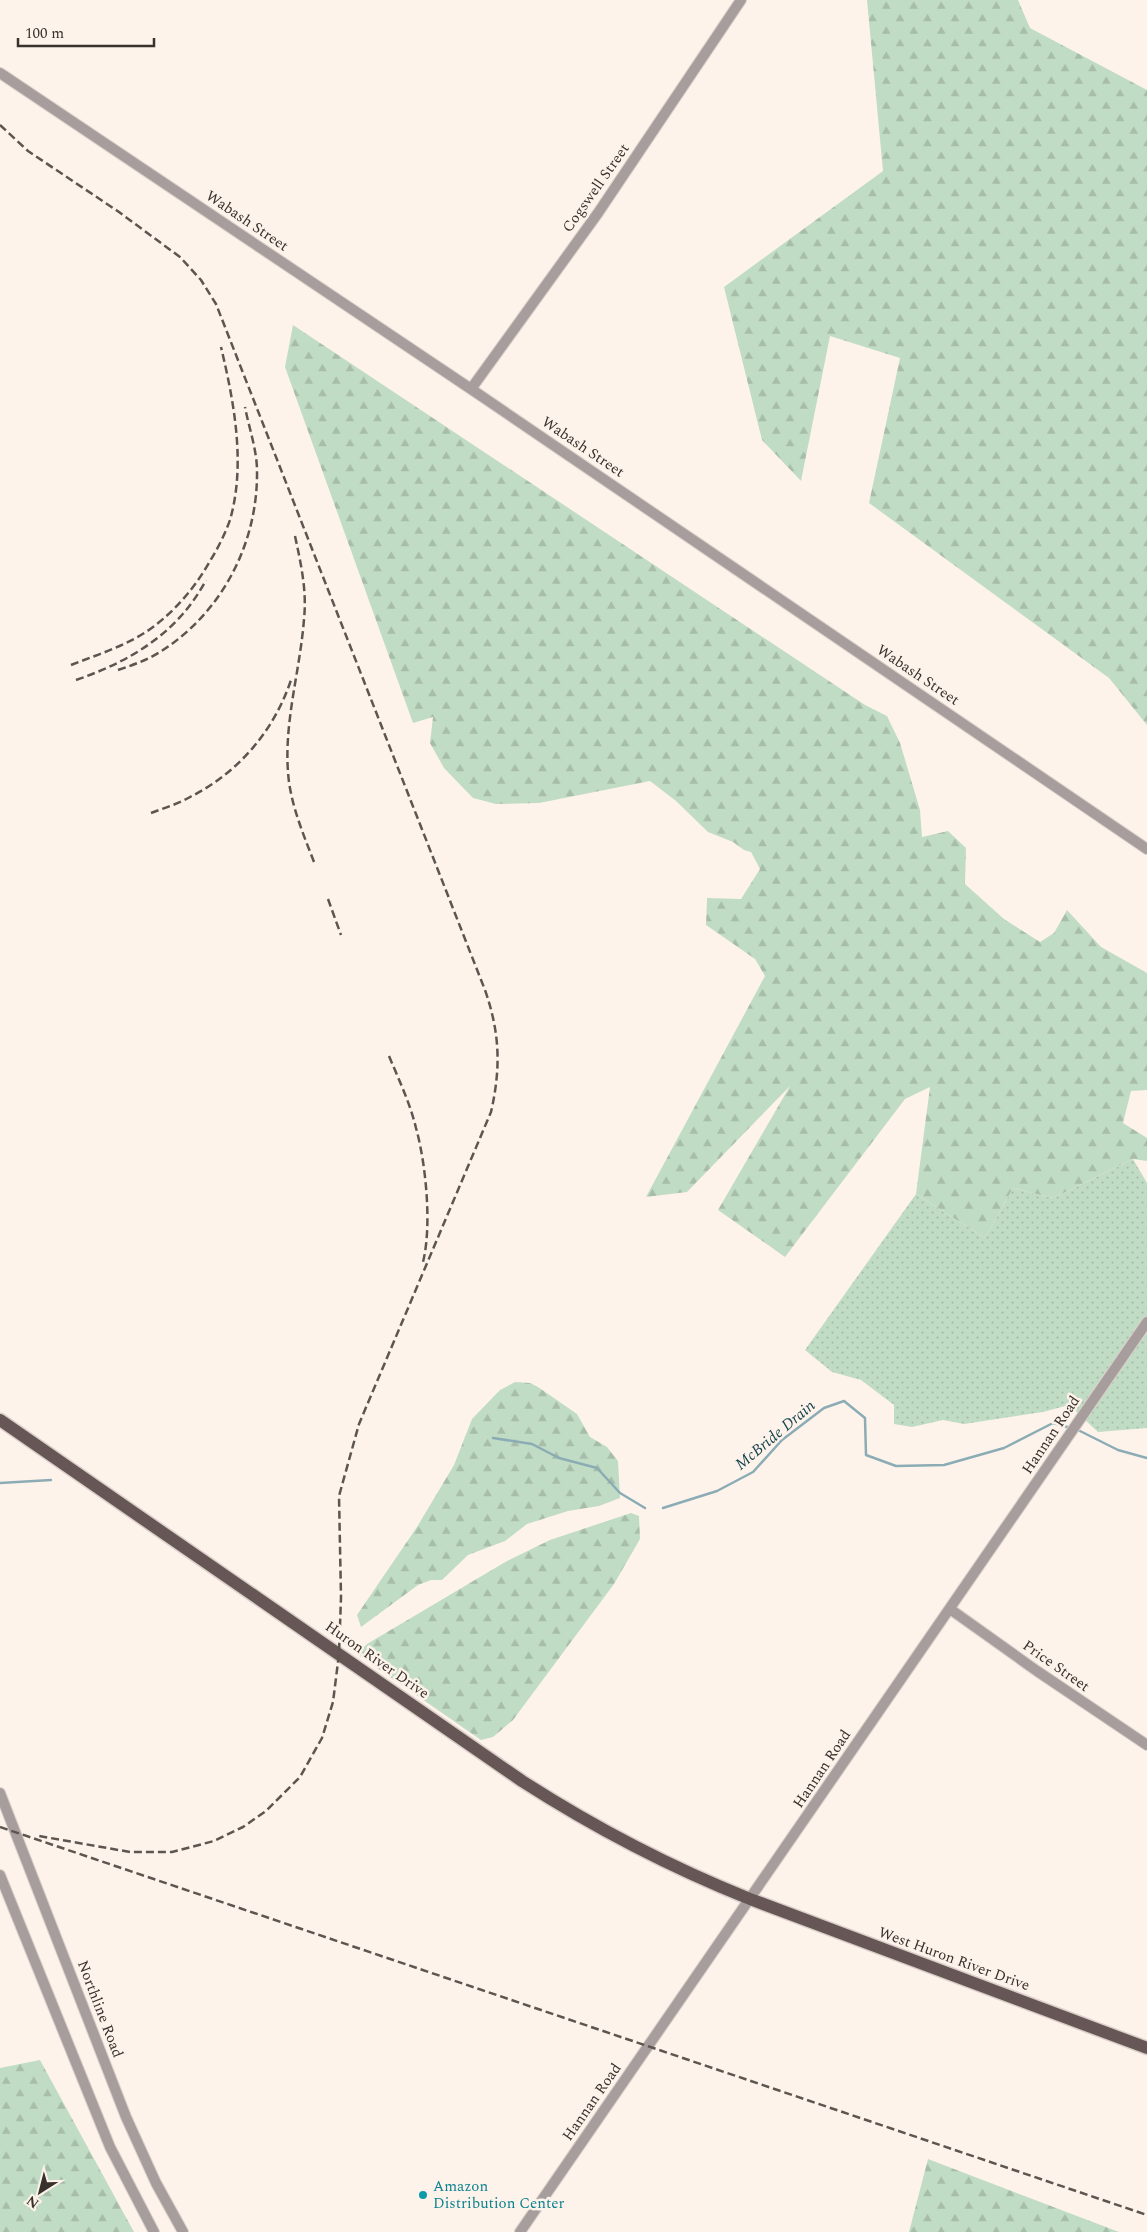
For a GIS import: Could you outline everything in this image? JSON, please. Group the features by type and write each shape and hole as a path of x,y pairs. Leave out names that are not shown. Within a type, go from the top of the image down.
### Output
{"main road":[{"name":"Huron River Drive","path":"0,1420 562,1806 665,1863 750,1900"},
{"name":"West Huron River Drive","path":"750,1900 1147,2048"}],"street":[{"name":"Cogswell Street","path":"471,390 598,213 741,0"},
{"name":"Wabash Street","path":"0,73 1147,849"},
{"name":"Hannan Road","path":"520,2232 1147,1322"},
{"name":"Price Street","path":"950,1609 1037,1671 1147,1745"},
{"name":"Northline Road","path":"0,1793 126,2117 156,2183 183,2232"},
{"path":"0,1874 110,2147 154,2232"}],"green space":[{"path":"867,0 1018,0 1030,28 1147,90 1147,725 1109,678 869,503 900,358 830,336 801,481 762,440 724,287 883,171"},
{"path":"293,325 865,705 887,716 900,743 920,810 922,837 948,831 966,848 965,884 1004,919 1040,942 1054,933 1067,910 1101,947 1147,973 1147,1090 1131,1091 1123,1123 1147,1138 1147,1161 1133,1159 1053,1198 1013,1188 985,1238 916,1194 930,1087 905,1099 785,1257 718,1210 790,1086 687,1192 646,1197 765,976 755,959 706,925 707,898 741,899 760,869 751,852 708,832 676,801 650,781 539,803 496,804 473,798 444,768 430,743 433,717 413,723 285,367"},
{"path":"1133,1159 1147,1183 1147,1428 1098,1432 1069,1405 1043,1412 964,1424 943,1420 912,1427 894,1424 894,1405 861,1380 832,1372 805,1350 916,1194 985,1238 1013,1188 1053,1198"},
{"path":"515,1382 530,1383 538,1387 577,1414 590,1437 607,1447 618,1461 620,1498 599,1506 568,1511 527,1524 505,1541 468,1555 442,1580 431,1580 418,1585 361,1627 357,1615 417,1527 454,1465 472,1419 500,1390"},
{"path":"631,1513 639,1516 640,1539 614,1584 513,1720 493,1737 481,1740 360,1656 362,1649 367,1644 507,1561 550,1540"},
{"path":"40,2060 134,2232 0,2232 0,2068"},
{"path":"928,2159 1119,2232 909,2232"}],"waterway":[{"name":"McBride Drain","path":"663,1508 717,1491 753,1472 782,1440 824,1408 844,1401 865,1418 866,1455 896,1466 944,1465 1004,1448 1053,1423 1071,1428"},
{"name":"McBride Drain","path":"1076,1429 1118,1450 1147,1458"},
{"name":"McBride Drain","path":"493,1438 532,1444 559,1458 597,1468 620,1493 645,1508"},
{"name":"McBride Drain","path":"0,1483 51,1480"}],"railway":[{"path":"0,125 28,151 119,212 180,257 201,280 216,304 485,990 494,1021 497,1051 496,1080 491,1112 359,1424 339,1496 341,1597 339,1654 333,1702 322,1738 300,1777 266,1811 243,1827 214,1841 172,1852 130,1852 39,1836"},
{"path":"71,665 124,644 162,620 192,588 205,570 224,536 235,499 238,455 234,411 221,347"},
{"path":"118,670 155,655 182,636 218,597 232,574 243,550 256,498 257,463 245,407"},
{"path":"295,536 303,578 305,609 290,720 287,761 293,803 314,862"},
{"path":"76,680 116,664 151,643 182,615 195,599 206,580"},
{"path":"151,813 181,802 224,776 239,763 252,749 275,716 291,680"},
{"path":"328,899 341,935"},
{"path":"389,1056 414,1119 423,1159 427,1195 427,1231 423,1262"},
{"path":"0,1827 1147,2215"}],"place":[{"name":"Amazon Distribution Center","path":"423,2195"}]}
